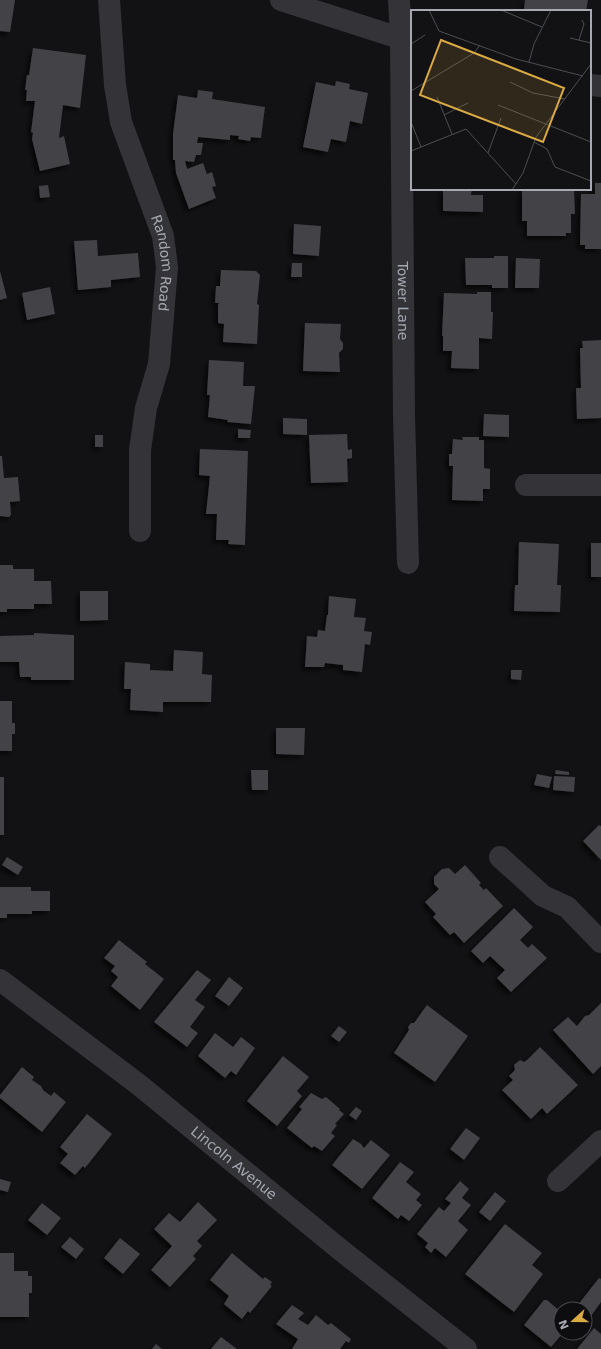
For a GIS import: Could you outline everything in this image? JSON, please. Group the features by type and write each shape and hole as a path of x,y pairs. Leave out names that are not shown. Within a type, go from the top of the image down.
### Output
{"street":[{"name":"Random Road","path":"109,0 115,85 121,122 163,236 167,267 159,364 146,408 140,450 140,532"},
{"path":"281,0 407,40"},
{"name":"Tower Lane","path":"399,0 407,40 404,408 408,563"},
{"path":"591,85 601,86"},
{"path":"526,485 601,485"},
{"path":"500,857 543,896 567,907 601,942"},
{"name":"Lincoln Avenue","path":"0,980 138,1084 342,1251 466,1349"},
{"path":"558,1181 601,1141"}],"building":[{"path":"0,0 15,0 10,32 0,31"},
{"path":"525,0 588,0 586,10 524,9"},
{"path":"33,48 86,55 80,108 63,105 59,138 64,136 70,164 40,171 32,139 33,133 31,132 35,101 26,101 27,90 25,90"},
{"path":"336,81 350,84 349,89 368,93 362,124 350,121 346,142 331,139 328,152 303,147 316,82 335,86"},
{"path":"198,90 213,92 212,99 265,107 261,138 251,137 250,141 238,139 239,136 230,135 230,140 198,137 197,143 203,143 201,155 196,155 194,162 185,161 187,169 203,163 207,174 212,172 216,186 212,187 216,198 189,209 176,173 175,160 173,160 173,134 178,95 197,98"},
{"path":"595,183 601,183 601,249 585,249 585,245 580,245 581,194 595,194"},
{"path":"48,185 50,197 40,198 39,186"},
{"path":"443,190 472,190 471,195 483,195 483,212 443,211"},
{"path":"522,190 574,190 575,214 571,214 571,233 566,233 566,236 527,236 527,221 522,221"},
{"path":"294,224 321,226 319,256 293,254"},
{"path":"97,240 98,256 138,253 140,277 111,280 111,287 78,290 74,241"},
{"path":"494,256 508,256 508,288 492,288 492,285 466,285 465,258 494,258"},
{"path":"516,258 540,259 539,288 515,288"},
{"path":"292,263 302,263 302,277 291,277"},
{"path":"221,270 256,271 260,275 257,304 259,305 257,344 223,342 224,324 218,323 219,303 215,303 216,286 220,286"},
{"path":"0,271 7,298 0,300"},
{"path":"50,287 55,314 27,320 22,293"},
{"path":"477,292 491,292 491,312 493,312 492,339 479,338 479,369 451,368 452,351 443,351 442,336 444,293 477,294"},
{"path":"305,323 341,324 340,339 343,343 343,349 339,353 340,372 303,371"},
{"path":"601,340 601,418 577,419 576,388 581,388 580,348 583,348 582,341"},
{"path":"209,360 244,362 243,386 255,386 251,424 227,422 228,420 208,417 210,395 207,395"},
{"path":"484,414 509,415 509,437 483,436"},
{"path":"283,418 307,419 307,435 283,434"},
{"path":"238,429 251,430 250,438 238,438"},
{"path":"347,434 348,450 352,449 352,458 347,459 348,482 311,483 309,435"},
{"path":"95,435 103,435 103,447 95,447"},
{"path":"462,437 479,437 479,440 484,440 484,468 490,469 490,489 483,489 483,501 452,500 453,466 449,466 449,454 452,454 453,439 463,440"},
{"path":"200,449 248,451 245,545 228,544 229,540 216,540 217,514 206,514 210,476 199,475"},
{"path":"0,456 2,456 4,478 18,477 20,501 10,502 11,515 9,517 0,516"},
{"path":"519,542 559,544 557,585 561,585 560,612 514,611 515,585 518,585"},
{"path":"591,543 601,543 601,577 591,577"},
{"path":"0,565 13,565 13,569 34,569 34,581 51,581 52,604 34,604 34,609 7,609 7,612 0,612"},
{"path":"80,591 108,591 108,620 80,621"},
{"path":"329,596 356,599 354,617 366,618 364,631 372,632 370,645 365,644 362,672 343,670 343,665 325,663 324,667 305,667 307,636 317,637 318,630 325,631"},
{"path":"34,633 74,635 74,680 31,680 31,677 20,677 19,662 0,662 0,636 34,635"},
{"path":"174,650 203,652 202,674 212,675 211,702 163,702 163,712 130,710 131,689 124,689 125,662 150,664 150,670 173,671"},
{"path":"511,670 522,670 521,680 511,679"},
{"path":"0,701 12,701 12,723 15,723 15,734 12,734 12,751 0,751"},
{"path":"276,728 305,728 304,755 276,754"},
{"path":"251,770 268,770 268,790 252,790"},
{"path":"556,770 569,772 569,775 555,774"},
{"path":"537,774 552,777 549,788 534,785"},
{"path":"554,776 575,777 574,792 553,790"},
{"path":"0,777 4,777 4,835 0,835"},
{"path":"599,825 601,826 601,860 583,841"},
{"path":"7,857 23,867 18,875 2,865"},
{"path":"465,865 481,883 479,885 484,890 486,888 503,906 464,943 454,932 450,935 433,917 436,914 425,902 439,889 434,884 434,877 442,869 449,868 455,874"},
{"path":"0,887 31,887 31,891 50,891 50,911 32,911 32,914 7,914 7,918 0,918"},
{"path":"514,908 533,927 520,940 528,948 532,944 547,958 511,992 497,978 505,970 490,956 483,963 471,951"},
{"path":"119,940 147,962 145,964 164,979 140,1010 111,986 118,977 111,971 115,966 104,958"},
{"path":"197,970 211,980 195,1000 205,1007 190,1027 198,1033 187,1047 154,1022"},
{"path":"229,977 243,988 229,1006 215,996"},
{"path":"601,1003 601,1066 593,1074 553,1030 568,1017 577,1026 585,1016 589,1015"},
{"path":"427,1005 468,1036 435,1082 394,1053 409,1030 408,1027 411,1023 414,1023"},
{"path":"339,1026 347,1032 339,1042 331,1036"},
{"path":"215,1033 233,1047 241,1037 255,1048 236,1075 231,1071 225,1078 198,1056"},
{"path":"540,1047 578,1085 547,1114 542,1108 531,1119 502,1090 513,1080 509,1076 515,1070 514,1065 520,1060 524,1062 527,1060"},
{"path":"283,1056 309,1077 297,1091 302,1096 277,1126 247,1101"},
{"path":"22,1067 34,1077 32,1080 41,1086 43,1090 51,1096 54,1092 66,1102 42,1132 0,1098 0,1095"},
{"path":"311,1093 322,1099 326,1097 344,1114 335,1124 337,1125 331,1133 335,1136 322,1151 314,1146 312,1148 287,1128 302,1109 299,1107"},
{"path":"356,1107 362,1111 356,1120 349,1115"},
{"path":"87,1114 112,1134 85,1168 83,1166 75,1175 60,1163 68,1154 60,1147"},
{"path":"466,1128 480,1138 464,1160 450,1149"},
{"path":"353,1139 364,1148 371,1140 390,1155 362,1189 332,1165"},
{"path":"400,1162 414,1172 406,1182 421,1194 416,1200 422,1205 409,1221 401,1215 398,1219 372,1198"},
{"path":"0,1179 11,1182 8,1192 0,1190"},
{"path":"460,1181 469,1189 462,1198 471,1205 458,1221 468,1230 446,1257 435,1248 431,1253 425,1247 428,1243 417,1234 439,1207 444,1211 451,1203 445,1199"},
{"path":"495,1192 506,1201 490,1221 479,1212"},
{"path":"198,1202 217,1220 197,1241 202,1246 193,1256 196,1259 170,1287 151,1270 172,1246 154,1229 169,1213 180,1222"},
{"path":"42,1203 61,1218 47,1235 28,1220"},
{"path":"505,1224 542,1253 532,1265 543,1274 514,1312 465,1274"},
{"path":"70,1237 84,1249 76,1259 61,1247"},
{"path":"120,1238 140,1254 123,1274 104,1258"},
{"path":"0,1253 14,1253 14,1271 28,1271 28,1276 32,1276 32,1293 29,1293 29,1317 0,1317"},
{"path":"232,1253 263,1279 265,1277 272,1282 270,1285 272,1286 250,1313 248,1311 242,1319 224,1304 229,1296 210,1280"},
{"path":"599,1278 601,1279 601,1302 593,1313 593,1301 581,1301"},
{"path":"544,1300 547,1300 553,1305 553,1341 556,1341 551,1347 524,1325"},
{"path":"292,1305 304,1313 298,1319 308,1325 316,1315 328,1325 331,1323 351,1339 349,1343 346,1341 340,1349 292,1349 298,1339 276,1324"},
{"path":"594,1328 601,1334 601,1349 577,1349 583,1341 593,1341"},
{"path":"221,1337 237,1349 211,1349"},
{"path":"156,1344 162,1349 152,1349"}]}
